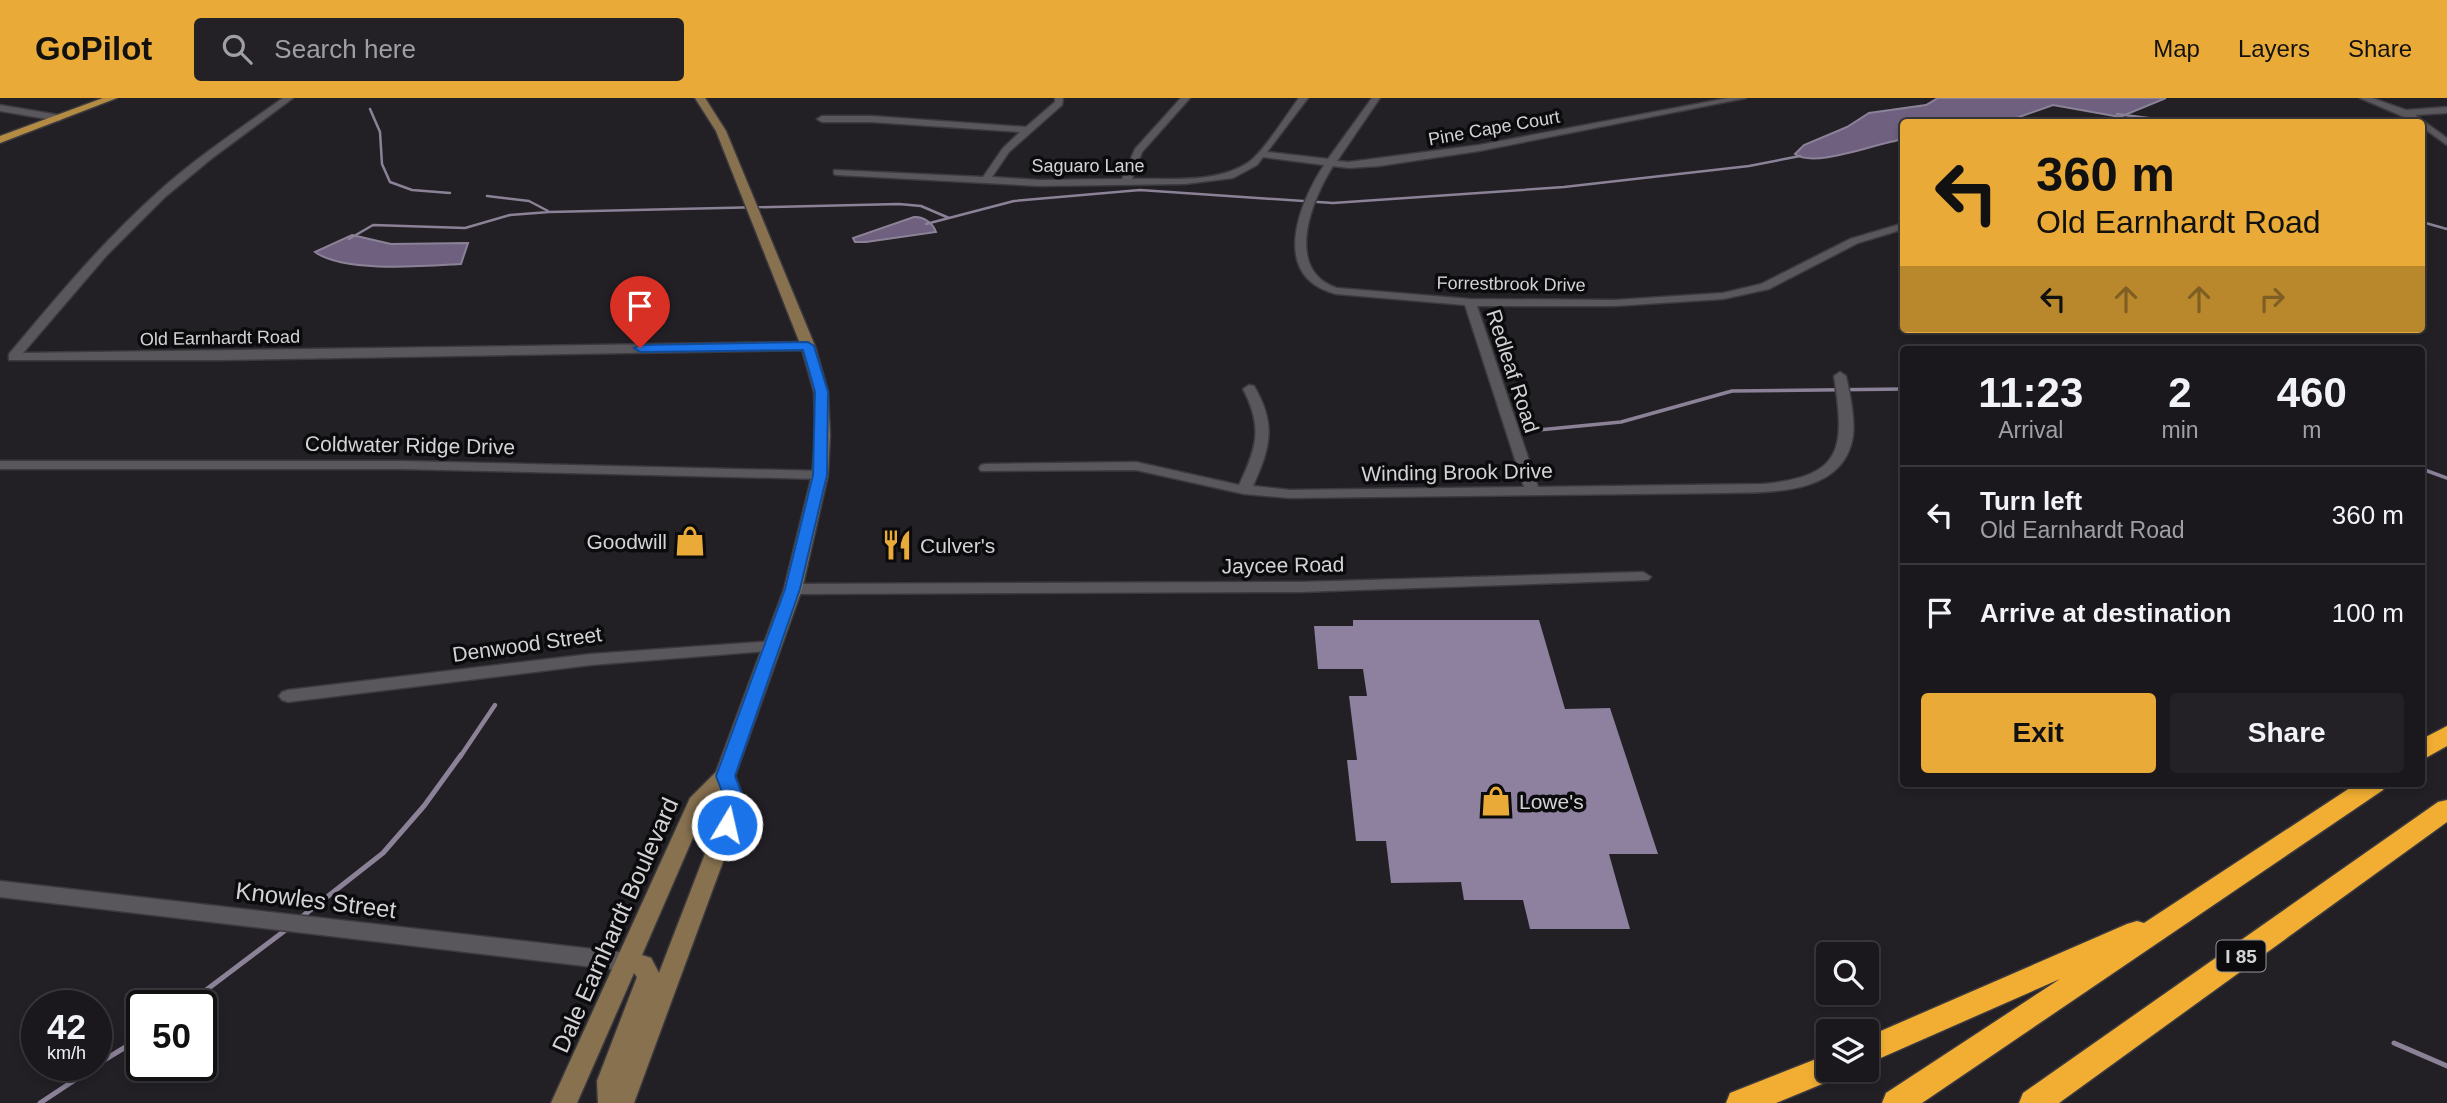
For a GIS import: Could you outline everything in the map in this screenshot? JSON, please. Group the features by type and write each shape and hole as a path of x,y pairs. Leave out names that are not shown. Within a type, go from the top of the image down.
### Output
{"highway":[{"path":"2425,749 2447,734"},
{"path":"1896,1103 2370,787"},
{"name":"I 85","path":"2034,1103 2447,809"},
{"path":"1879,1046 2193,907"},
{"path":"1741,1103 1816,1072"}],"main road":[{"path":"0,140 112,98"},
{"name":"Dale Earnhardt Boulevard","path":"564,1103 701,798 725,776 793,589 820,475 821,392 808,346 721,131 700,98"},
{"path":"621,1103 735,802 725,776"},
{"path":"611,1103 609,1081 649,977 643,965 627,962"}],"street":[{"path":"0,102 12,98"},
{"path":"0,367 13,357 94,263 160,196 198,164 289,98"},
{"path":"985,181 1006,150 1059,103 1059,98"},
{"path":"1126,181 1138,151 1186,98"},
{"name":"Saguaro Lane","path":"837,172 985,181 1214,179 1244,170 1261,154 1304,98"},
{"name":"Forrestbrook Drive","path":"1376,98 1312,194 1305,211 1302,261 1309,278 1319,286 1336,291 1470,302 1628,302 1740,294 1765,287 1854,242 1900,227"},
{"name":"Pine Cape Court","path":"1261,154 1363,164 1444,154 1742,98"},
{"path":"2364,98 2415,119"},
{"path":"0,108 59,118"},
{"path":"2404,113 2447,110"},
{"path":"822,119 871,119 1027,130"},
{"path":"2425,125 2447,142"},
{"name":"Redleaf Road","path":"1470,302 1533,492"},
{"name":"Old Earnhardt Road","path":"13,357 808,346"},
{"name":"Winding Brook Drive","path":"986,468 1136,466 1244,490 1338,494 1787,486 1816,478 1832,468 1842,454 1846,436 1840,376"},
{"path":"1244,490 1260,457 1265,439 1258,403 1249,389"},
{"name":"Coldwater Ridge Drive","path":"0,465 400,465 820,475"},
{"name":"Jaycee Road","path":"923,590 1300,587 1643,577"},
{"path":"793,589 923,590"},
{"name":"Denwood Street","path":"288,696 401,685 609,656 773,646"},
{"name":"Knowles Street","path":"0,889 627,962"}],"shaded area":[{"path":"1938,98 2166,98 2120,117 2053,105 2013,119 1900,119 1900,139 1828,157 1804,158 1795,154 1804,145 1847,127 1869,113 1926,105"},
{"path":"914,217 927,221 936,232 866,242 855,242 853,238"},
{"path":"352,235 391,244 468,243 461,264 446,265 364,266 328,259 315,252"}],"building":[{"name":"Lowe's","path":"1353,620 1539,620 1565,709 1610,708 1658,854 1609,854 1630,929 1530,929 1523,900 1464,900 1461,882 1391,883 1386,841 1356,841 1347,760 1357,760 1349,696 1367,696 1363,669 1318,669 1314,626 1353,626"}],"waterway":[{"path":"370,109 380,132 382,164 390,182 412,190 450,193"},
{"path":"2117,114 2155,119"},
{"path":"949,218 1014,201 1140,190 1333,203 1564,187 1749,166 1800,156"},
{"path":"487,196 529,201 548,211"},
{"path":"349,239 373,225 465,228 510,215 549,212 899,204 921,206 949,218"},
{"path":"926,224 949,218"},
{"path":"2425,223 2447,229"},
{"path":"1528,431 1621,422 1732,391 1900,389"},
{"path":"2425,470 2447,478"},
{"path":"460,757 495,705"},
{"path":"299,919 383,853 424,806 461,755"},
{"path":"206,990 287,929"},
{"path":"2394,1043 2447,1066"},
{"path":"112,1055 126,1047"},
{"path":"40,1103 73,1081"}],"place":[{"name":"Goodwill","path":"690,541"},
{"name":"Culver's","path":"897,545"},
{"name":"Lowe's","path":"1496,801"}],"route":[{"path":"640,348 808,346 821,392 823,435 820,475 793,589 725,776 735,802 727,825"}]}
